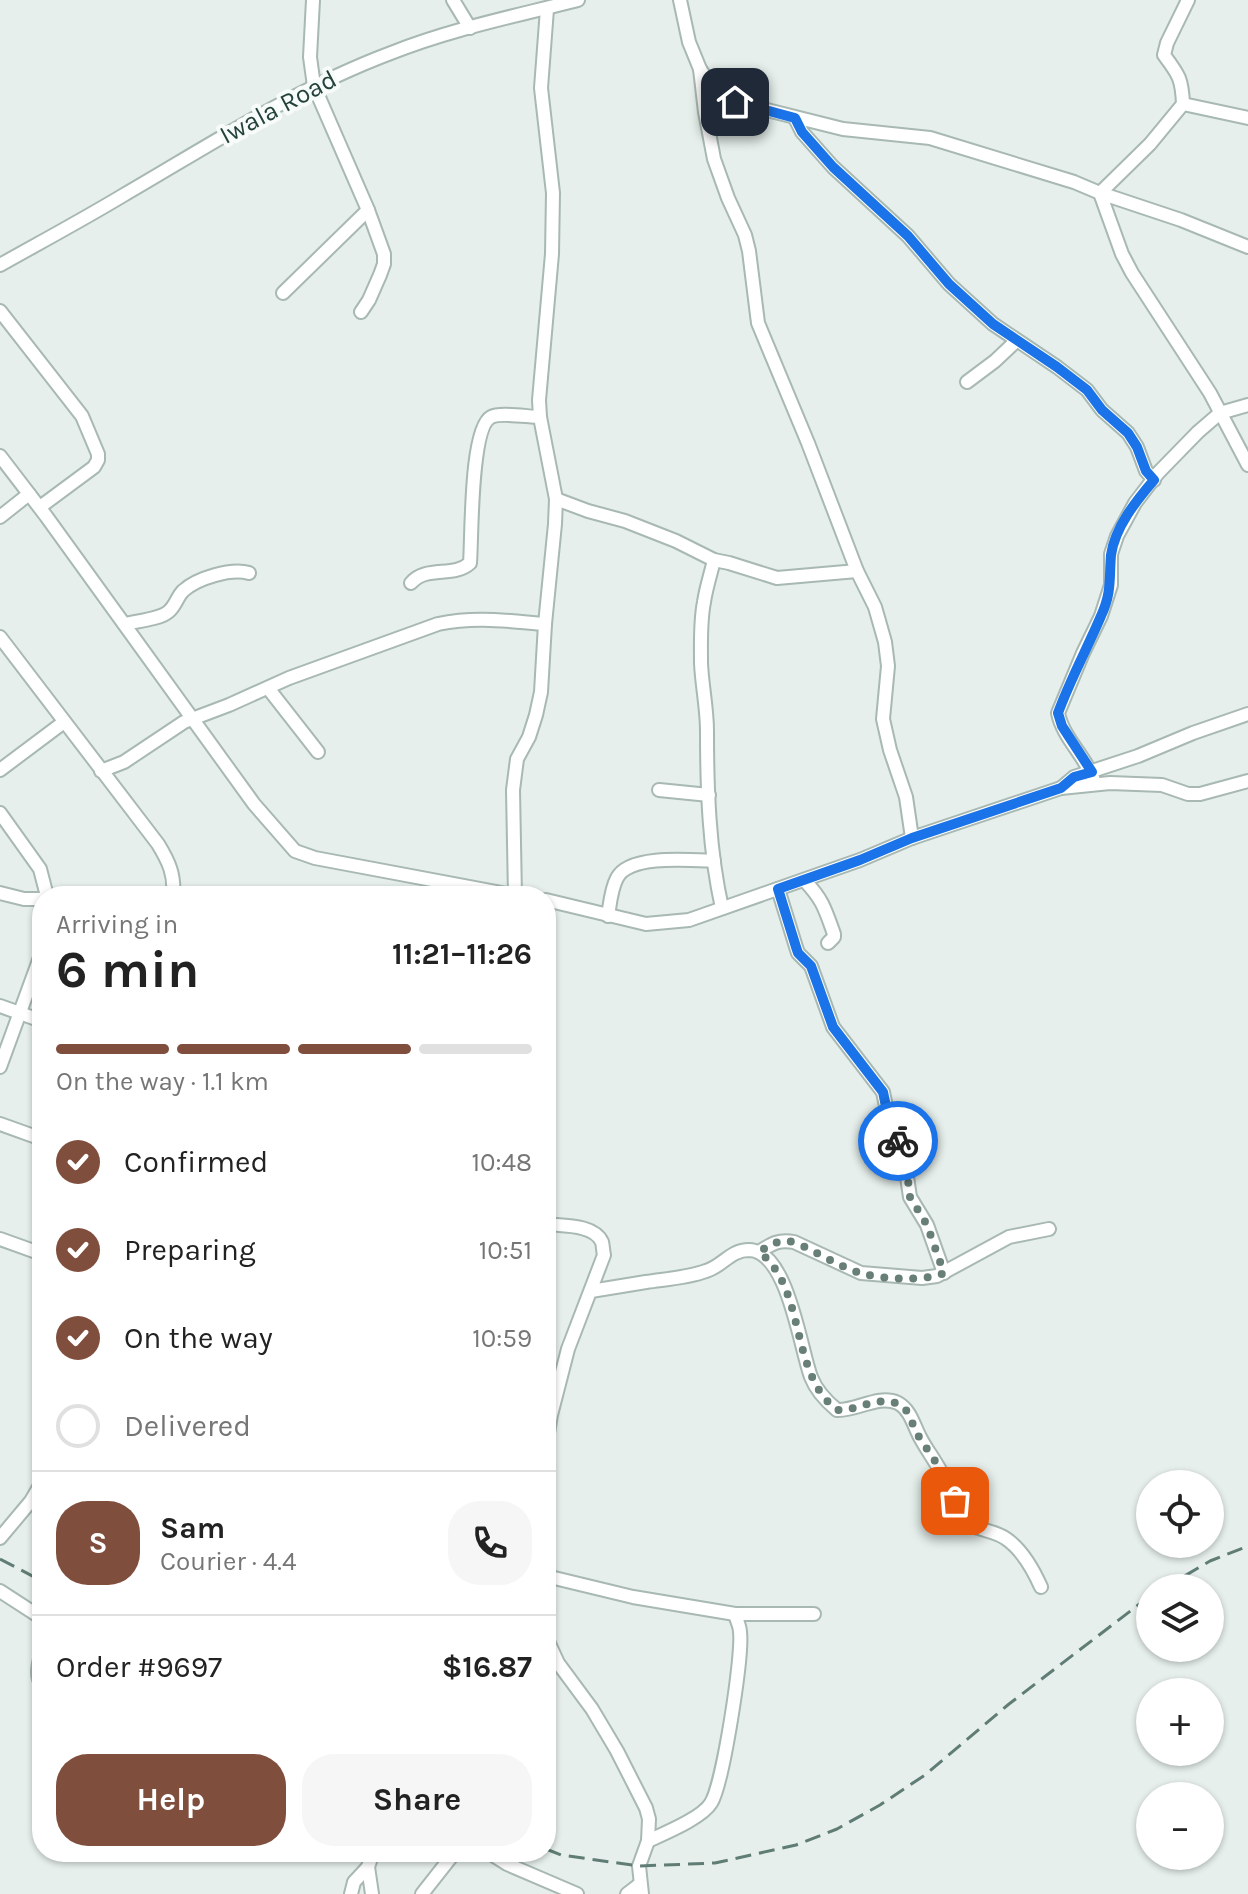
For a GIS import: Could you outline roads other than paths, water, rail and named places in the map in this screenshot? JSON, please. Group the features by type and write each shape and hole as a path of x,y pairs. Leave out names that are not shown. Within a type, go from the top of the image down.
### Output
{"street":[{"path":"313,0 310,57 314,86 384,254 384,264 361,312"},
{"path":"453,0 470,28"},
{"name":"Iwala Road","path":"0,265 314,86 390,53 578,0"},
{"path":"680,0 689,42 700,69 714,90 735,102 843,129 930,138 1074,182 1248,247"},
{"path":"1100,193 1150,144 1183,104 1182,85 1164,55 1188,0"},
{"path":"516,886 513,790 517,759 529,737 539,703 556,499 540,417 552,254 553,193 541,88 555,5"},
{"path":"700,69 714,159 745,235 758,323 857,571 875,607 885,642 888,666 883,719 906,797 912,838"},
{"path":"1183,104 1248,118"},
{"path":"795,118 802,132 833,167 908,236 949,284 993,324 1087,390 1102,410 1128,433 1146,471 1154,480"},
{"path":"1100,193 1132,273 1210,393 1248,465"},
{"path":"283,293 368,210"},
{"path":"0,311 82,416 98,454 94,467 40,507"},
{"path":"967,382 1016,341"},
{"path":"1094,778 1062,726 1058,713 1108,595 1111,554 1117,536 1135,503 1198,432 1220,413 1248,405"},
{"path":"411,583 422,574 461,569 470,563 476,463 485,422 496,416 540,417"},
{"path":"0,456 254,804 298,853 463,886"},
{"path":"0,517 29,494"},
{"path":"556,499 625,521 714,560 777,578 857,571"},
{"path":"714,560 704,600 701,665 714,861 722,908"},
{"path":"125,624 166,614 183,592 204,580 233,571 249,573"},
{"path":"101,771 124,762 173,728 194,718 438,624 481,618 545,624"},
{"path":"0,637 158,844 169,863 173,886"},
{"path":"268,688 318,752"},
{"path":"1094,778 1193,733 1248,714"},
{"path":"0,770 64,722"},
{"path":"556,903 646,924 672,923 805,881 912,838 1061,788 1074,777 1162,785 1188,794 1200,794 1248,781"},
{"path":"659,790 709,795"},
{"path":"0,813 40,869 43,886"},
{"path":"608,916 617,876 627,867 654,861 714,861"},
{"path":"805,881 826,908 834,934 828,943"},
{"path":"778,889 798,953 811,966 833,1027 883,1092 888,1116 904,1157 910,1197 927,1225 944,1273"},
{"path":"0,893 32,898"},
{"path":"0,1067 32,982"},
{"path":"0,1006 32,1018"},
{"path":"0,1124 32,1135"},
{"path":"556,1225 595,1233 602,1241 604,1255 568,1349 556,1396"},
{"path":"591,1291 705,1272 738,1251 759,1252 785,1240 869,1275 937,1276 1009,1237 1049,1229"},
{"path":"0,1239 32,1250"},
{"path":"759,1252 769,1259 784,1287 810,1374 823,1397 837,1410 885,1401 905,1408 939,1467 960,1516 971,1525 1005,1538 1033,1570 1041,1587"},
{"path":"0,1538 32,1499"},
{"path":"556,1578 633,1597 735,1614 814,1614"},
{"path":"0,1591 32,1612"},
{"path":"648,1841 680,1826 706,1809 713,1799 728,1735 740,1653 740,1631 735,1614"},
{"path":"556,1659 592,1709 636,1788 649,1819 648,1841 639,1866 641,1889 627,1894"},
{"path":"351,1894 354,1882 370,1862"},
{"path":"422,1894 447,1862"},
{"path":"504,1862 577,1894"},
{"path":"368,1867 372,1894"}],"railway":[{"path":"1188,1574 1210,1561 1248,1546"},
{"path":"0,1559 32,1576"},
{"path":"556,1853 639,1866 715,1863 796,1845 837,1829 925,1775 1009,1704 1136,1607"}]}
